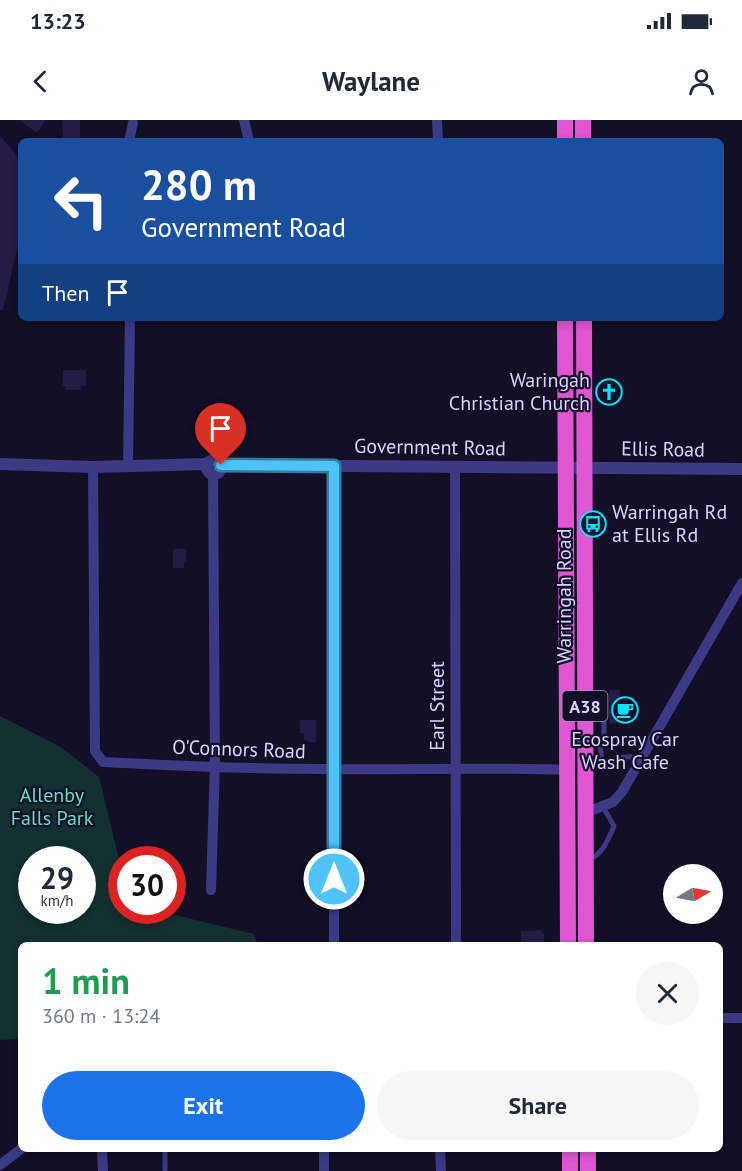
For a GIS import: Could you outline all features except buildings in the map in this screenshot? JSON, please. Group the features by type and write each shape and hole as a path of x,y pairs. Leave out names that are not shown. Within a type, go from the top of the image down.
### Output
{"highway":[{"path":"565,120 565,138"},
{"path":"583,120 583,138"},
{"name":"Warringah Road","path":"566,321 568,942"},
{"name":"Warringah Road","path":"584,321 586,942"},
{"path":"570,1152 570,1171"},
{"path":"588,1152 588,1171"}],"street":[{"path":"244,120 248,138"},
{"path":"437,120 438,138"},
{"path":"130,138 133,123"},
{"path":"128,466 130,321"},
{"name":"Government Road","path":"0,464 214,468 334,466 585,468"},
{"path":"334,466 334,942"},
{"name":"O'Connors Road","path":"93,467 95,751 104,762 214,768 567,770"},
{"name":"Earl Street","path":"455,467 456,942"},
{"path":"211,890 214,768 214,468"},
{"name":"Ellis Road","path":"585,468 742,469"},
{"path":"585,813 613,802 622,792 742,584"},
{"path":"723,1018 742,1018"},
{"path":"0,1165 18,1151"},
{"path":"102,1152 103,1171"},
{"path":"324,1152 324,1171"},
{"path":"441,1152 441,1171"}],"lane":[{"path":"585,702 604,702 604,734 600,745 602,761 616,761 623,756 634,756 641,760"},
{"path":"585,735 604,734"},
{"path":"585,860 594,858 606,845 614,826 602,806"},
{"path":"165,1152 165,1171"}],"green space":[{"name":"Allenby Falls Park","path":"0,716 61,747 99,777 116,846 108,846 108,924 186,924 186,918 254,934 257,942 18,942 18,1039 0,1040"}],"place":[{"name":"Waringah Christian Church","path":"609,392"},
{"name":"Warringah Rd at Ellis Rd","path":"593,524"},
{"name":"Ecospray Car Wash Cafe","path":"625,710"}],"route":[{"path":"221,465 334,466 334,879"}]}
